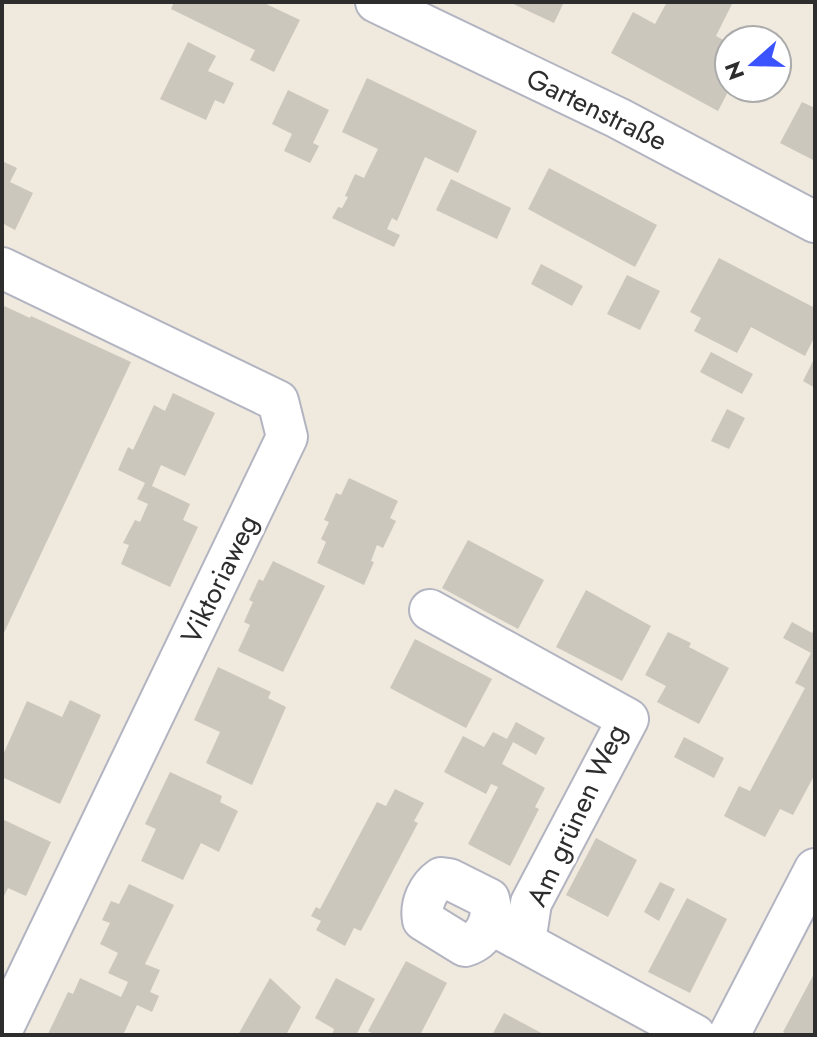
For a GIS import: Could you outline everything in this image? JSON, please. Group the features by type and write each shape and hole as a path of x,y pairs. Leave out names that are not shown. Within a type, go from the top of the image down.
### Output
{"street":[{"name":"Gartenstraße","path":"376,2 618,118 815,222"},
{"name":"Viktoriaweg","path":"2,268 278,401 287,437 2,1030"},
{"name":"Am grünen Weg","path":"430,610 628,719 531,903 525,942"},
{"path":"729,1035 815,869"},
{"name":"Am grünen Weg","path":"489,923 695,1035"}],"building":[{"path":"174,2 262,2 300,20 274,72 250,60 255,50 171,9"},
{"path":"509,2 564,2 554,23"},
{"path":"667,2 733,2 722,24 713,24 713,104 722,104 718,111 611,53 633,12 655,24"},
{"path":"188,42 216,56 208,71 234,83 224,104 215,100 206,120 160,99"},
{"path":"367,78 477,131 458,173 425,157 397,221 392,218 387,229 400,235 394,247 332,218 348,197 345,196 355,174 364,178 378,149 342,132"},
{"path":"288,90 329,110 313,143 319,146 310,163 284,151 292,134 272,124"},
{"path":"802,102 815,108 815,161 780,143"},
{"path":"2,161 17,168 10,182 33,193 15,230 2,223"},
{"path":"549,168 657,225 635,267 528,209"},
{"path":"451,179 511,208 497,239 436,210"},
{"path":"719,258 815,308 815,336 805,356 751,327 737,353 694,331 701,318 690,312"},
{"path":"541,264 583,286 572,306 531,284"},
{"path":"627,275 660,291 640,330 607,314"},
{"path":"2,305 131,362 2,637"},
{"path":"711,352 753,374 742,394 700,372"},
{"path":"815,357 815,388 803,381"},
{"path":"173,393 215,413 185,476 161,465 152,486 190,504 183,520 198,527 170,587 121,564 129,545 123,543 135,520 140,522 148,504 137,499 145,483 118,470 128,447 133,450 154,405 165,411"},
{"path":"727,409 745,418 729,449 711,441"},
{"path":"349,478 398,501 390,518 396,521 383,548 377,545 371,561 374,562 364,585 317,563 326,542 321,539 329,522 324,520 336,493 341,495"},
{"path":"468,540 544,580 518,629 442,588"},
{"path":"273,561 325,586 283,672 238,651 250,625 244,622 253,602 249,600 259,579 263,581"},
{"path":"586,590 651,626 622,681 556,647"},
{"path":"792,622 812,633 815,627 815,774 793,815 780,809 765,837 724,816 739,786 750,791 805,688 795,683 811,653 783,638"},
{"path":"668,632 729,668 699,724 657,702 666,686 645,675"},
{"path":"415,639 492,679 466,728 390,688"},
{"path":"218,667 271,692 268,698 286,707 252,785 206,763 220,732 194,720"},
{"path":"70,700 101,715 60,804 2,777 2,757 27,701 62,717"},
{"path":"516,722 545,738 536,755 513,742 502,764 545,788 535,807 539,809 510,866 468,844 498,787 491,784 486,794 444,772 463,736 484,747 493,732 507,739"},
{"path":"684,737 724,758 714,778 674,757"},
{"path":"170,772 222,796 220,802 238,811 219,852 201,843 183,880 141,861 156,829 145,824"},
{"path":"395,789 424,803 414,821 418,823 361,931 354,928 345,946 316,930 321,921 311,916 316,907 320,909 377,802 386,806"},
{"path":"2,819 51,842 26,896 8,888 2,900"},
{"path":"596,838 637,860 608,917 566,895"},
{"path":"660,882 675,889 659,921 644,912"},
{"path":"129,884 174,905 145,964 160,970 150,992 159,996 152,1012 137,1005 123,1035 48,1034 68,992 73,994 80,978 121,997 128,982 108,973 118,953 100,944 110,923 102,920 111,901 119,904"},
{"path":"687,898 727,919 690,993 648,972"},
{"path":"406,961 447,983 420,1035 375,1035 368,1031"},
{"path":"815,972 815,1035 789,1035 783,1032"},
{"path":"270,978 301,1007 286,1035 238,1035"},
{"path":"336,978 375,999 356,1035 332,1035 334,1029 315,1018"},
{"path":"504,1013 545,1035 492,1035"}]}
